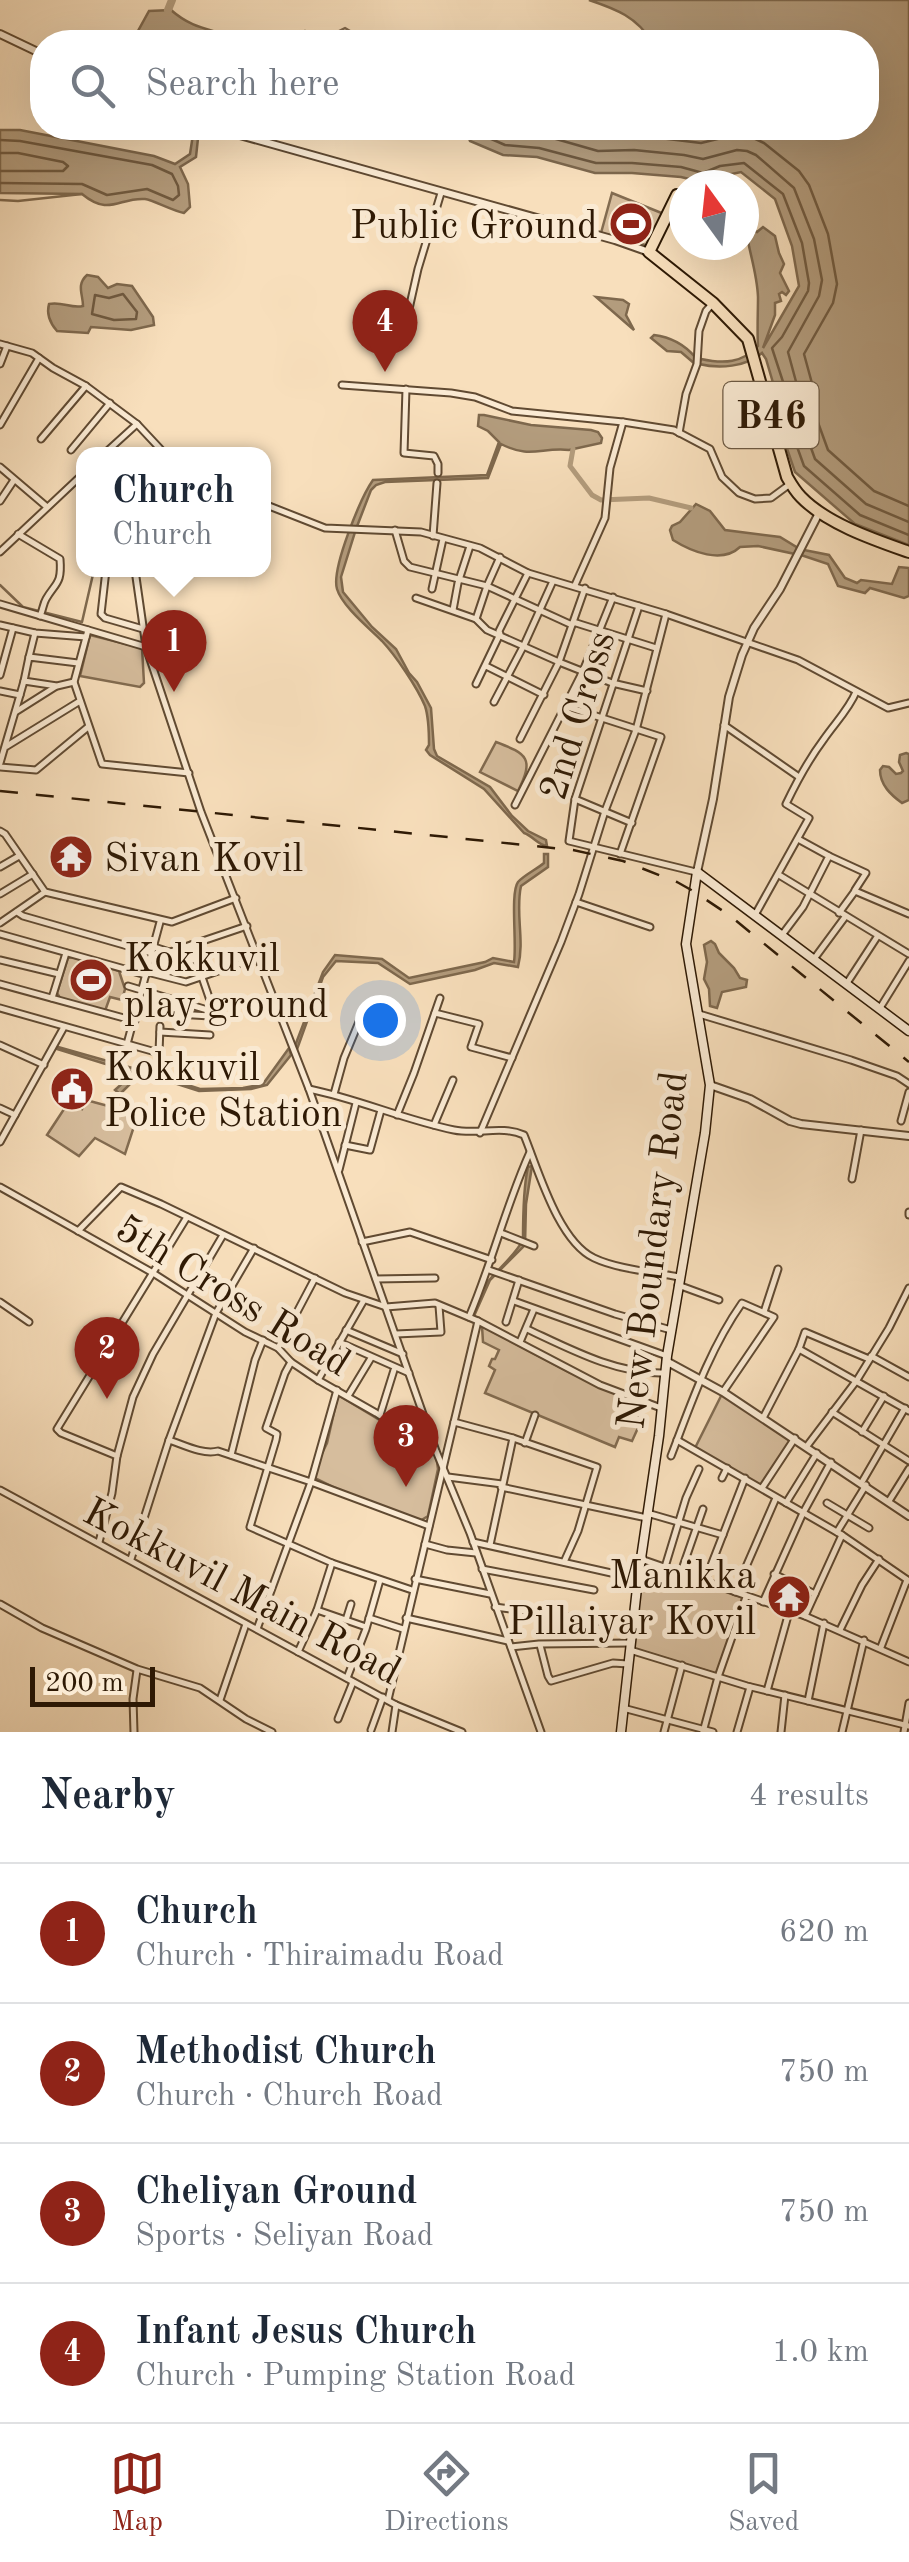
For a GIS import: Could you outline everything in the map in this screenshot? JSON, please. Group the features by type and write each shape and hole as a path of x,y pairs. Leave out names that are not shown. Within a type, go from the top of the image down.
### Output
{"main road":[{"path":"649,252 669,211"},
{"name":"B46","path":"649,252 713,304 748,339 787,477 800,497 854,531 909,552"},
{"path":"698,872 909,1031"},
{"name":"New Boundary Road","path":"621,1732 666,1358 706,1133 710,1085 686,944 698,872"}],"street":[{"path":"0,34 30,48"},
{"path":"257,140 649,252"},
{"path":"402,340 441,192"},
{"path":"679,433 697,362 700,331 706,311 713,304"},
{"path":"0,364 4,345 32,353 110,403 158,447"},
{"path":"0,425 39,358"},
{"path":"342,385 475,398 512,412 623,422 679,433 710,449 722,477 740,492 755,498 772,498 791,484"},
{"path":"41,439 86,386"},
{"path":"406,389 404,452 434,456 438,474"},
{"path":"72,450 110,403"},
{"path":"575,586 605,518 610,468 623,422"},
{"path":"112,447 137,424"},
{"path":"0,467 47,507"},
{"path":"0,501 14,480"},
{"path":"0,552 75,481"},
{"path":"433,536 437,484"},
{"path":"271,507 325,528 420,532 471,545 528,573 666,614 798,660 888,708 909,703"},
{"name":"New Boundary Road","path":"698,872 728,697 747,642 820,512"},
{"path":"395,530 404,561 410,567 487,586 573,624 657,649"},
{"path":"18,534 60,560 56,589 46,598 42,613"},
{"path":"432,588 443,539"},
{"path":"453,610 471,545"},
{"path":"476,619 500,558"},
{"path":"476,684 528,573"},
{"path":"105,577 101,614 143,628"},
{"path":"136,577 146,646 202,812 308,1089 541,1732"},
{"path":"494,702 553,581"},
{"path":"520,740 559,662 585,588"},
{"path":"515,805 567,706 613,597"},
{"path":"416,598 476,619 487,630 583,672 646,691"},
{"path":"0,604 42,613 87,633 146,646"},
{"name":"2nd Cross","path":"594,848 569,841 575,799 639,606"},
{"path":"480,1133 576,902 636,730 666,614"},
{"path":"0,625 35,633 87,633"},
{"path":"0,674 13,628"},
{"path":"35,633 0,765 36,770 88,727"},
{"path":"87,633 74,682 102,764 190,773"},
{"path":"30,657 78,662"},
{"path":"486,666 544,694"},
{"path":"24,681 57,686"},
{"path":"15,712 57,686 74,682"},
{"path":"0,691 20,695"},
{"path":"755,916 809,818 786,804 856,692"},
{"path":"4,748 80,701"},
{"path":"567,706 661,737 620,854"},
{"path":"724,724 800,777"},
{"path":"575,799 632,823"},
{"path":"2,834 46,892 172,922 236,898"},
{"path":"798,839 866,873 814,959"},
{"path":"594,848 698,872"},
{"path":"0,867 20,856"},
{"path":"782,936 803,907 828,856"},
{"path":"0,894 33,874"},
{"path":"778,874 909,958 880,1008"},
{"path":"855,891 909,914"},
{"path":"0,922 46,892"},
{"path":"576,902 650,926"},
{"path":"17,912 196,960"},
{"path":"127,1044 161,920"},
{"path":"170,952 246,926"},
{"path":"0,934 186,982 207,991"},
{"path":"847,984 877,936"},
{"path":"191,945 214,1012"},
{"path":"52,998 66,952"},
{"path":"186,982 258,957"},
{"path":"0,960 59,974"},
{"path":"0,984 134,1022"},
{"path":"128,986 214,1012"},
{"path":"397,1115 440,998"},
{"path":"0,1008 158,1053 160,1029 210,1035"},
{"path":"161,1013 210,1016 214,1012"},
{"path":"436,1012 479,1024 471,1048 512,1058"},
{"path":"698,1014 851,1060 909,1084"},
{"path":"334,1094 361,1016"},
{"path":"0,1142 64,1027"},
{"path":"0,1045 44,1065"},
{"path":"434,1125 452,1080"},
{"path":"710,1085 801,1124 909,1136"},
{"path":"308,1089 414,1122 480,1133 520,1132 561,1222 585,1252 613,1264 678,1281 719,1300"},
{"path":"901,1122 909,1092"},
{"path":"338,1173 356,1102"},
{"path":"0,1108 16,1115"},
{"path":"345,1145 370,1150 381,1110"},
{"path":"852,1179 861,1130"},
{"path":"469,1317 495,1271 492,1260 530,1152"},
{"name":"5th Cross Road","path":"0,1187 278,1348 318,1380 436,1451"},
{"path":"78,1231 121,1187 364,1300 386,1308 434,1303 478,1321 600,1385 661,1408"},
{"path":"117,1456 57,1428 188,1217"},
{"path":"362,1242 410,1232 492,1260"},
{"path":"99,1542 117,1456 138,1384 223,1234"},
{"path":"502,1234 527,1244"},
{"path":"131,1560 169,1440 216,1313 254,1248"},
{"path":"764,1312 778,1270"},
{"path":"495,1271 671,1330"},
{"path":"278,1348 315,1278"},
{"path":"376,1279 435,1278"},
{"path":"506,1322 519,1280"},
{"path":"807,1446 871,1358 909,1288"},
{"path":"318,1380 364,1300"},
{"path":"514,1301 666,1358 795,1438 909,1516"},
{"path":"0,1302 30,1322"},
{"path":"671,1456 700,1378 742,1303 774,1317 724,1392"},
{"path":"396,1334 441,1332 439,1305"},
{"path":"520,1342 534,1309"},
{"path":"371,1730 393,1674 478,1321"},
{"path":"527,1329 604,1363 642,1374 664,1373"},
{"path":"346,1330 403,1354"},
{"path":"763,1418 806,1332 909,1377"},
{"path":"231,1454 254,1360 263,1340"},
{"path":"338,1342 411,1374"},
{"path":"799,1349 907,1409 847,1515 805,1616"},
{"path":"348,1396 371,1358"},
{"path":"292,1362 284,1372 266,1428 276,1434 250,1527 332,1563 412,1590"},
{"path":"380,1415 394,1369"},
{"path":"257,1628 312,1482 338,1390"},
{"path":"862,1432 884,1396"},
{"path":"832,1412 909,1460"},
{"path":"525,1442 535,1415"},
{"path":"454,1422 597,1467 564,1562"},
{"path":"490,1544 513,1438"},
{"path":"762,1488 795,1438"},
{"path":"169,1440 231,1454 429,1526"},
{"path":"677,1440 839,1534 908,1580 881,1648"},
{"path":"786,1502 817,1453"},
{"path":"763,1602 831,1462"},
{"path":"665,1566 699,1468"},
{"path":"722,1478 726,1468"},
{"path":"889,1501 909,1469"},
{"path":"448,1477 680,1521 723,1535"},
{"path":"705,1581 744,1478"},
{"name":"Kokkuvil Main Road","path":"0,1490 396,1705 462,1732"},
{"path":"735,1592 776,1497"},
{"path":"827,1503 869,1528"},
{"path":"681,1572 703,1510"},
{"path":"473,1542 638,1578"},
{"path":"425,1544 477,1554"},
{"path":"641,1559 824,1623 909,1662"},
{"path":"840,1630 879,1559"},
{"path":"298,1652 332,1563"},
{"path":"482,1569 594,1590"},
{"path":"774,1574 815,1594"},
{"path":"415,1579 490,1594"},
{"path":"338,1719 380,1580"},
{"path":"704,1731 746,1596"},
{"path":"0,1604 42,1628 137,1670 187,1682 272,1732"},
{"path":"346,1620 352,1604"},
{"path":"495,1607 632,1626"},
{"path":"317,1610 366,1626"},
{"path":"766,1691 788,1612"},
{"path":"369,1618 403,1629"},
{"path":"406,1618 509,1644 630,1646 750,1687 906,1728 909,1702"},
{"path":"808,1702 824,1623"},
{"path":"220,1700 246,1624"},
{"path":"842,1732 864,1640"},
{"path":"539,1644 552,1680 613,1663 628,1664"},
{"path":"354,1657 393,1674"},
{"path":"664,1732 682,1665"},
{"path":"134,1732 137,1670"},
{"path":"737,1732 750,1687"},
{"path":"781,1732 785,1694"},
{"path":"392,1732 396,1705"},
{"path":"624,1708 713,1732"},
{"path":"882,1732 884,1720"}],"shaded area":[{"name":"Public Ground","path":"612,193 664,214 649,246 601,233"},
{"path":"90,635 142,648 144,683 140,687 80,676"},
{"path":"496,742 525,759 526,772 518,791 480,772"},
{"name":"Kokkuvil play ground","path":"68,958 119,971 125,989 122,1000 110,997 105,1011 60,998 57,993"},
{"path":"86,1100 138,1114 125,1154 95,1138 79,1156 47,1135 68,1103 82,1109"},
{"path":"482,1326 622,1395 617,1405 642,1419 632,1441 619,1437 615,1447 485,1393 495,1370 489,1366 499,1350 483,1342"},
{"path":"722,1394 792,1439 762,1487 695,1448"},
{"path":"338,1395 436,1454 438,1469 428,1516 420,1521 368,1504 311,1476 327,1443"},
{"path":"650,1564 744,1598 717,1674 632,1648 643,1568"}],"water":[{"path":"589,0 909,0 909,545 855,524 795,472 772,405 771,398 776,393 762,353 732,366 699,364 701,359 739,359 758,346 757,286 752,260 759,260 759,230 763,227 775,236 784,264 780,273 789,291 779,294 781,301 775,303 775,315 763,348 799,286 792,246 775,199 759,186 759,170 669,170 669,176 595,173 537,157 503,155 470,140 879,140 879,30 643,30 625,15"},
{"path":"171,10 210,30 139,30 149,11"},
{"path":"0,130 30,132 30,140 72,140 154,156 175,164 190,154 192,140 198,140 196,157 180,167 188,184 190,207 184,213 145,199 107,205 82,194 0,193"},
{"path":"87,275 98,277 108,288 117,284 132,286 153,317 154,325 131,330 91,327 88,333 57,331 49,319 49,304 83,306 81,286"},
{"path":"596,297 629,304 626,315 634,330"},
{"path":"654,335 681,345 695,357 695,364 681,352 667,351 651,338"},
{"path":"479,415 531,425 591,430 598,432 601,443 569,450 528,452 501,444 488,478 376,485 356,529 341,577 343,592 396,649 417,682 431,708 437,756 490,787 512,816 528,831 546,840 547,846 524,833 484,789 430,755 426,750 427,715 417,690 394,655 350,609 337,589 343,550 373,480 487,475 499,442 478,426"},
{"path":"696,504 710,511 725,530 780,537 798,548 795,554 758,546 740,547 725,555 689,549 673,540 670,530"},
{"path":"804,550 829,555 845,578 857,583 861,580 892,584 899,567 909,568 909,596 870,588 865,593 838,586 828,564 801,555"},
{"path":"906,753 909,800 902,803 884,785 880,770 883,766 901,773 900,755"},
{"path":"544,854 548,854 548,867 521,886 518,967 494,963 410,984 378,963 336,961 323,977 296,1052 323,972 335,955 382,959 409,978 493,958 514,962 516,888 521,879 544,863"},
{"path":"711,941 740,978 747,980 746,987 722,992 717,1008 710,1006 704,979 704,945"},
{"path":"58,1047 200,1089 263,1084 289,1048 291,1055 267,1085 251,1089 199,1091 145,1077 133,1081 120,1094 115,1090 138,1074"},
{"path":"532,1166 525,1245 490,1280 474,1316 487,1283 523,1240 525,1184 528,1167"}],"waterway":[{"path":"168,10 172,0"},
{"path":"341,30 348,30"},
{"path":"0,200 82,194"},
{"path":"573,449 570,466 592,495 601,500 649,498 691,508"},
{"path":"0,585 23,607 82,622 92,577"}],"railway":[{"path":"0,791 573,850 623,861 677,882 729,915 909,1062"}],"place":[{"name":"Public Ground","path":"631,224"},
{"name":"Infant Jesus Church","path":"385,372"},
{"name":"Church","path":"174,692"},
{"name":"Sivan Kovil","path":"71,857"},
{"name":"Kokkuvil play ground","path":"91,980"},
{"name":"Kokkuvil Police Station","path":"72,1089"},
{"name":"Methodist Church","path":"107,1399"},
{"name":"Cheliyan Ground","path":"406,1487"},
{"name":"Manikka Pillaiyar Kovil","path":"789,1597"}]}
